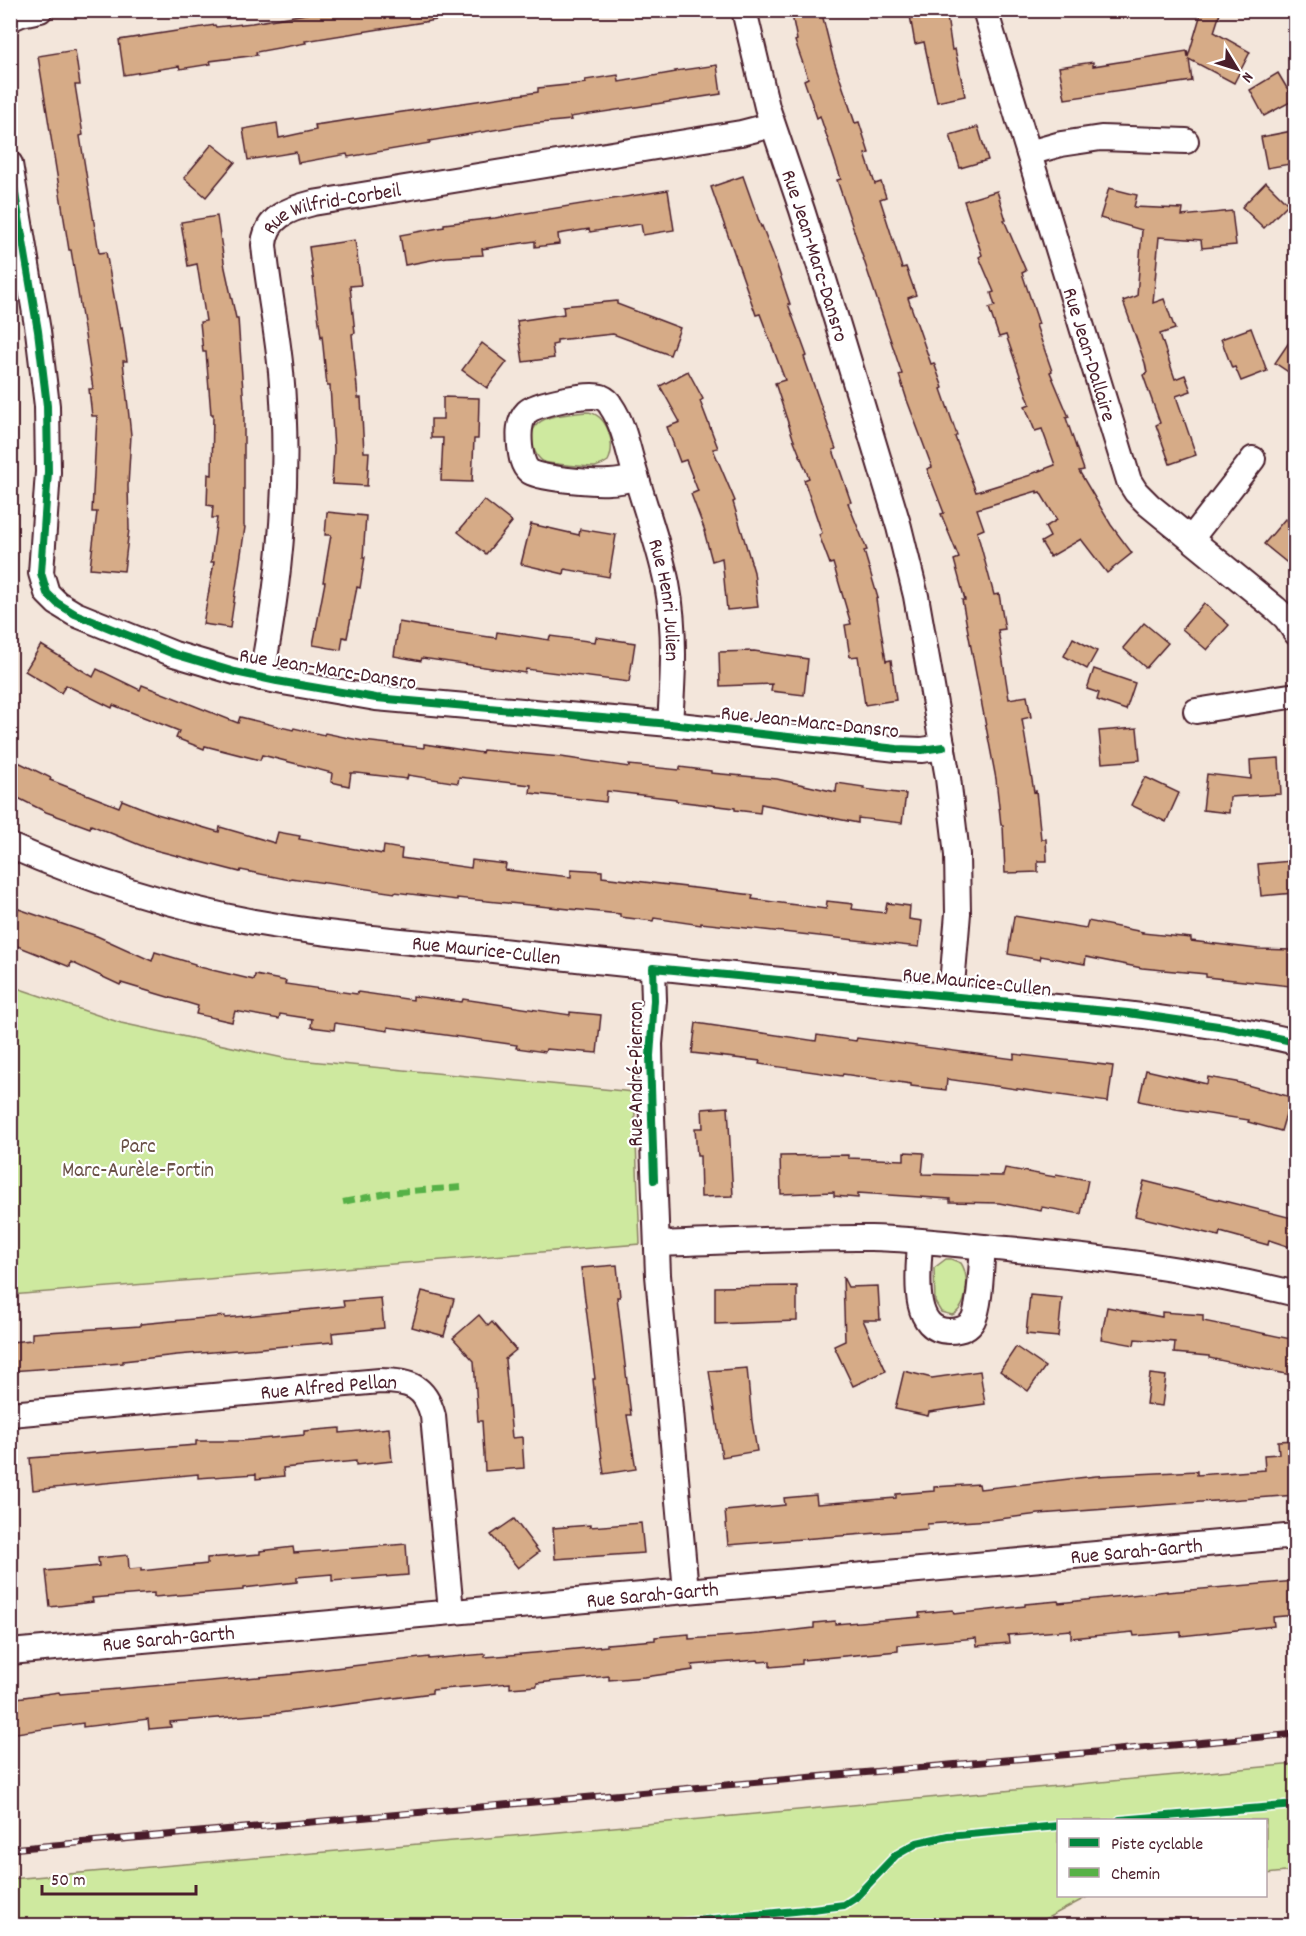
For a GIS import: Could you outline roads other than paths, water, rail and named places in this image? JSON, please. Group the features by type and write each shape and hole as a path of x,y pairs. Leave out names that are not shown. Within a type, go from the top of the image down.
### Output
{"street":[{"path":"10,19 40,10"},
{"name":"Rue Jean-Marc-Dansro","path":"744,10 772,125 802,210 905,549 916,596 943,747 958,872 957,924 951,997"},
{"name":"Rue Jean-Dallaire","path":"985,10 1129,481 1149,505 1286,618 1296,633"},
{"name":"Rue Wilfrid-Corbeil","path":"261,678 277,573 284,476 281,372 264,245 271,223 284,212 313,203 741,133 772,125"},
{"path":"1029,153 1061,144 1101,138 1186,141"},
{"name":"Rue Jean-Marc-Dansro","path":"10,164 17,249 47,406 48,472 40,564 44,588 51,598 65,608 174,654 261,678 325,690 376,698 670,724 897,749 922,750 943,747"},
{"name":"Rue Henri Julien","path":"636,477 616,482 597,482 530,473 523,464 520,452 520,430 523,417 529,410 541,404 595,396 605,399 616,416 636,477 663,567 670,599 673,672 670,724"},
{"path":"1191,539 1253,459"},
{"path":"1196,711 1296,695"},
{"name":"Rue Maurice-Cullen","path":"10,846 58,866 138,893 255,922 341,935 653,968 1128,1013 1254,1032 1296,1042"},
{"name":"Rue André-Pierron","path":"653,968 654,1000 650,1056 657,1244 686,1591"},
{"path":"657,1244 852,1238 920,1242 1153,1266 1218,1276 1296,1294"},
{"path":"920,1242 919,1289 922,1313 928,1324 943,1331 962,1329 973,1320 982,1247"},
{"name":"Rue Alfred Pellan","path":"10,1414 380,1382 410,1384 423,1394 433,1416 451,1611"},
{"name":"Rue Sarah-Garth","path":"10,1652 1296,1536"}],"railway":[{"path":"10,1849 1296,1734"}],"park label":[{"name":"Parc Marc-Aurèle-Fortin","path":"138,1157"}]}
